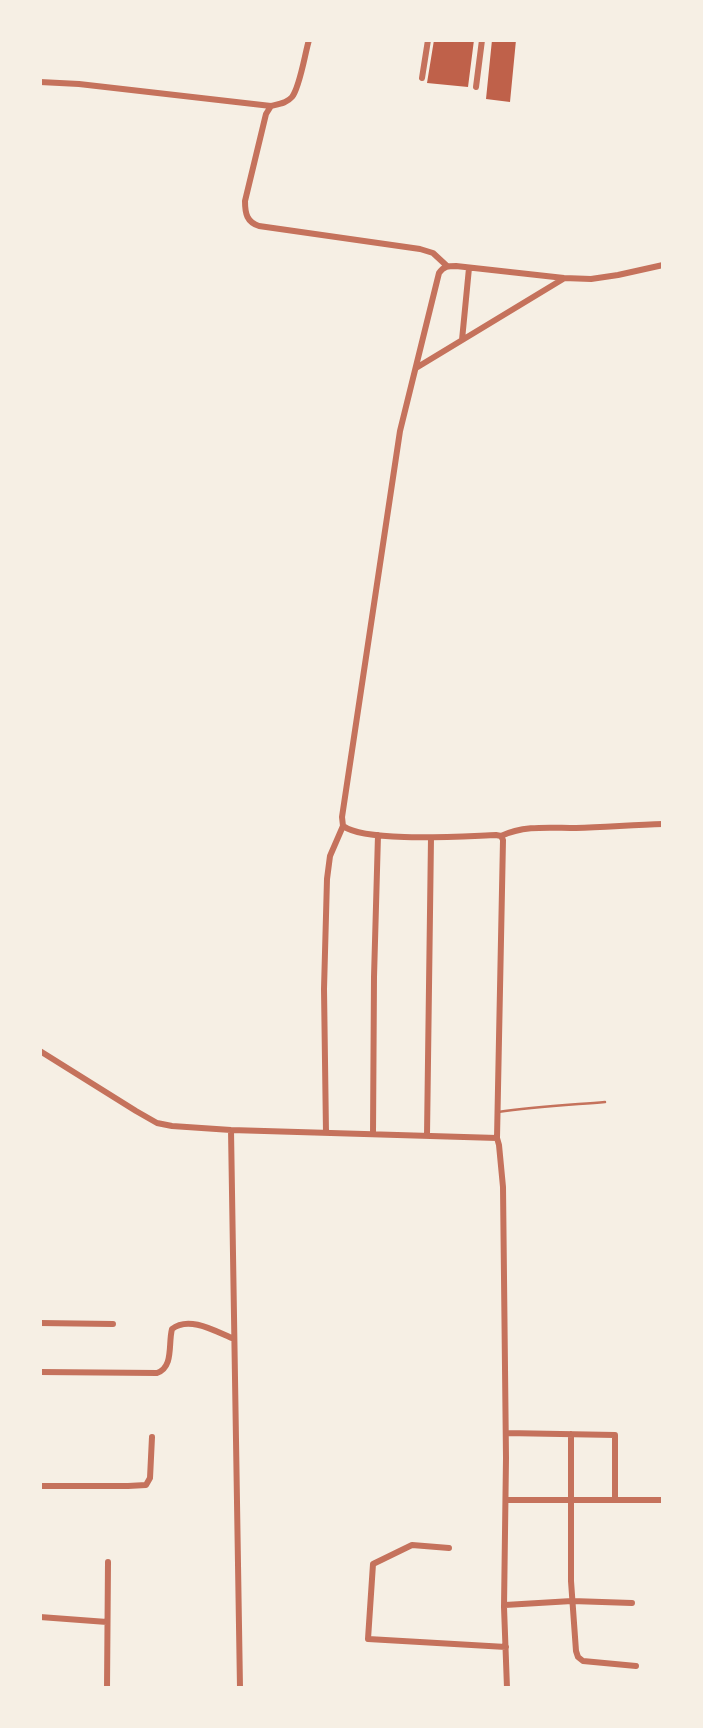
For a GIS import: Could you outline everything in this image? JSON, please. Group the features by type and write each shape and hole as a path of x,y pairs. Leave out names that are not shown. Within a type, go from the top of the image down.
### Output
{"street":[{"path":"40,82 271,106 284,103 296,90 309,40"},
{"path":"422,78 428,40"},
{"path":"475,87 482,40"},
{"path":"271,106 266,114 245,201 247,218 252,223 420,248 433,253 447,266"},
{"path":"326,1133 324,989 330,856 343,826 342,817 400,432 439,273 447,266 591,279 663,264"},
{"path":"462,340 469,268"},
{"path":"416,368 564,278"},
{"path":"343,826 355,832 431,838 501,836 526,828 663,824"},
{"path":"373,1134 378,835"},
{"path":"501,836 504,846 497,1138 503,1186 507,1688"},
{"path":"427,1135 431,838"},
{"path":"40,1051 157,1123 172,1126 497,1138"},
{"path":"231,1130 240,1688"},
{"path":"40,1323 113,1324"},
{"path":"40,1372 163,1371 167,1366 172,1329 183,1324 200,1326 234,1339"},
{"path":"506,1433 615,1435 615,1500"},
{"path":"571,1434 572,1601 578,1657 583,1661 636,1666"},
{"path":"40,1486 146,1485 150,1478 152,1437"},
{"path":"506,1500 663,1500"},
{"path":"449,1548 412,1545 373,1564 368,1639 506,1647"},
{"path":"107,1688 108,1562"},
{"path":"505,1605 572,1601 632,1604"},
{"path":"40,1617 107,1622"}],"lane":[{"path":"498,1112 605,1102"}],"building":[{"path":"434,40 474,40 468,87 427,83"},
{"path":"492,40 516,40 510,102 486,99"}]}
